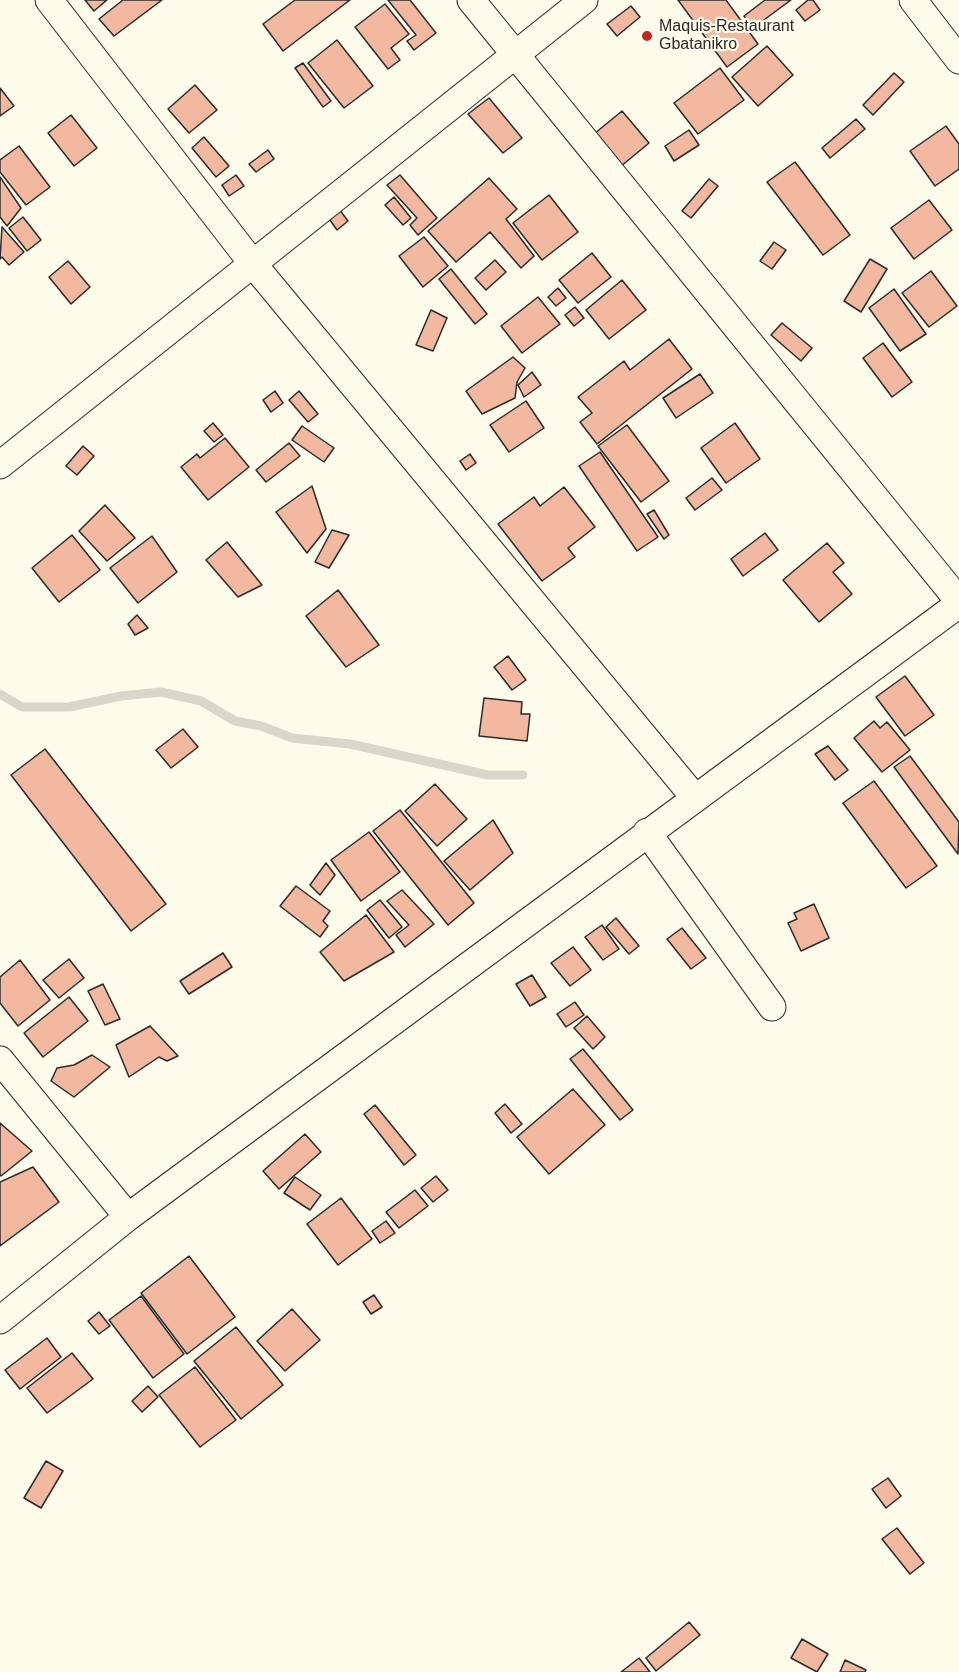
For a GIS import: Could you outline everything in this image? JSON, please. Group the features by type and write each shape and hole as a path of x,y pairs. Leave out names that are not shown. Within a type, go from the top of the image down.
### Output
{"street":[{"path":"49,0 253,264 694,798"},
{"path":"0,1320 128,1217 959,602 471,0"},
{"path":"0,465 584,0"},
{"path":"913,0 959,60"},
{"path":"647,832 772,1007"},
{"path":"0,1060 128,1217"}],"building":[{"path":"85,0 107,0 94,11"},
{"path":"123,0 162,0 114,36 99,19"},
{"path":"295,0 350,0 283,51 263,24"},
{"path":"388,0 410,0 436,33 414,50 407,41 416,35"},
{"path":"678,0 726,0 758,44 727,67"},
{"path":"765,0 791,0 753,28 744,16"},
{"path":"808,0 813,0 820,10 805,21 796,10"},
{"path":"385,4 409,34 391,48 400,60 388,69 355,27"},
{"path":"631,6 640,17 617,36 607,24"},
{"path":"337,40 373,86 344,108 308,63"},
{"path":"767,46 793,75 758,106 732,77"},
{"path":"303,63 331,101 323,107 295,68"},
{"path":"720,68 744,100 698,134 674,103"},
{"path":"894,73 904,82 873,115 863,105"},
{"path":"195,85 217,110 189,133 168,109"},
{"path":"0,88 14,106 0,116"},
{"path":"489,98 522,138 503,153 468,114"},
{"path":"622,111 649,143 620,167 594,134"},
{"path":"71,115 97,148 74,166 48,133"},
{"path":"856,119 865,129 830,158 822,148"},
{"path":"946,126 959,144 959,169 935,186 910,151"},
{"path":"689,130 699,145 674,161 665,146"},
{"path":"204,137 229,166 216,177 192,148"},
{"path":"19,146 50,187 26,205 0,172 0,160"},
{"path":"268,150 274,159 256,172 249,164"},
{"path":"795,162 850,235 823,255 767,182"},
{"path":"236,175 244,186 229,196 222,185"},
{"path":"400,175 437,218 418,235 410,225 417,218 387,185"},
{"path":"0,177 21,208 7,226 0,217"},
{"path":"489,178 517,209 506,219 534,256 521,268 490,232 456,262 428,231"},
{"path":"709,179 718,186 691,218 682,211"},
{"path":"549,195 578,232 542,260 513,223"},
{"path":"394,197 411,218 403,225 385,205"},
{"path":"929,200 952,230 914,259 891,228"},
{"path":"336,205 348,221 337,230 325,213"},
{"path":"23,217 41,240 27,251 9,228"},
{"path":"2,227 24,252 9,265 2,257 0,259"},
{"path":"424,237 448,266 423,287 399,256"},
{"path":"774,242 786,250 772,269 760,261"},
{"path":"592,253 611,277 578,303 559,280"},
{"path":"870,259 887,269 861,312 844,301"},
{"path":"495,260 506,272 486,290 475,278"},
{"path":"68,261 90,287 71,304 49,277"},
{"path":"451,269 487,314 475,324 439,279"},
{"path":"931,271 957,306 929,327 902,293"},
{"path":"622,280 646,310 609,339 586,310"},
{"path":"558,288 566,298 556,306 548,297"},
{"path":"894,289 926,334 900,351 869,308"},
{"path":"538,297 560,324 522,353 501,326"},
{"path":"575,307 584,318 574,326 565,315"},
{"path":"431,310 447,318 433,351 416,345"},
{"path":"782,323 812,348 801,361 771,335"},
{"path":"669,339 692,369 597,444 580,422 592,413 578,397 624,361 630,370"},
{"path":"883,343 912,382 892,397 863,358"},
{"path":"513,357 525,368 517,382 515,398 482,414 466,391"},
{"path":"532,372 541,385 524,397 518,385"},
{"path":"700,374 713,393 676,418 663,398"},
{"path":"275,391 283,403 271,412 263,400"},
{"path":"299,391 318,414 308,422 289,400"},
{"path":"526,401 544,428 509,452 490,425"},
{"path":"213,423 223,435 214,442 204,431"},
{"path":"735,423 760,459 726,483 701,448"},
{"path":"627,425 669,481 641,502 598,446"},
{"path":"302,426 334,448 324,462 292,440"},
{"path":"225,438 249,467 208,500 181,467 197,454 200,458"},
{"path":"289,443 300,456 266,482 256,470"},
{"path":"83,446 94,456 77,475 66,466"},
{"path":"600,452 658,537 637,551 579,466"},
{"path":"470,454 476,463 466,470 460,461"},
{"path":"712,478 722,490 695,510 686,498"},
{"path":"312,486 326,529 307,553 276,512"},
{"path":"564,487 595,527 568,548 575,557 542,581 498,524 534,497 540,506"},
{"path":"105,505 135,538 107,561 79,531"},
{"path":"654,510 669,535 664,539 647,514"},
{"path":"332,530 349,535 329,568 315,562"},
{"path":"765,533 778,550 743,576 731,559"},
{"path":"72,535 100,570 59,602 32,568"},
{"path":"152,536 177,572 138,603 110,568"},
{"path":"227,542 262,585 238,597 206,560"},
{"path":"827,543 844,563 833,572 852,594 819,622 783,580"},
{"path":"338,590 379,645 346,667 306,616"},
{"path":"137,615 148,628 135,635 128,624"},
{"path":"508,656 526,680 512,690 494,667"},
{"path":"905,676 934,715 905,736 876,697"},
{"path":"484,698 522,702 521,714 530,714 527,741 479,736"},
{"path":"874,721 880,728 887,722 910,750 882,772 854,738"},
{"path":"183,729 198,747 171,768 156,750"},
{"path":"828,746 848,770 835,780 815,754"},
{"path":"45,749 166,904 131,931 11,775"},
{"path":"910,756 959,822 958,854 894,767"},
{"path":"874,781 937,866 906,888 843,803"},
{"path":"435,784 467,819 437,846 405,811"},
{"path":"400,810 474,903 448,925 373,831"},
{"path":"493,820 513,853 470,890 444,861"},
{"path":"369,832 400,872 361,901 331,860"},
{"path":"326,863 335,875 320,895 310,885"},
{"path":"296,886 330,911 323,921 328,926 320,937 280,906"},
{"path":"402,890 434,924 405,947 396,935 409,925 387,901"},
{"path":"380,900 402,927 389,938 367,910"},
{"path":"814,904 829,938 801,951 788,923 797,919 794,913"},
{"path":"366,915 394,952 344,981 320,952"},
{"path":"616,918 639,946 629,954 606,927"},
{"path":"602,925 619,949 603,960 585,937"},
{"path":"682,928 706,958 691,969 667,939"},
{"path":"573,947 591,970 570,986 551,963"},
{"path":"223,953 232,967 189,994 180,981"},
{"path":"69,959 84,978 59,998 43,980"},
{"path":"20,960 50,1000 18,1026 0,1003 0,977"},
{"path":"532,975 546,997 530,1006 516,984"},
{"path":"103,984 120,1019 105,1025 88,991"},
{"path":"69,997 88,1021 43,1057 24,1033"},
{"path":"575,1002 584,1015 566,1027 557,1014"},
{"path":"587,1016 605,1037 593,1049 574,1028"},
{"path":"150,1026 178,1056 167,1061 159,1057 129,1077 116,1045"},
{"path":"583,1049 633,1110 620,1120 570,1059"},
{"path":"92,1055 110,1067 74,1097 51,1081 57,1068 74,1065"},
{"path":"573,1089 605,1125 549,1174 517,1137"},
{"path":"505,1104 522,1124 511,1133 495,1113"},
{"path":"375,1105 416,1155 404,1165 364,1114"},
{"path":"0,1123 32,1151 1,1176 0,1175"},
{"path":"305,1134 321,1152 279,1189 263,1171"},
{"path":"33,1167 59,1202 0,1246 0,1182"},
{"path":"436,1176 448,1190 433,1202 421,1188"},
{"path":"295,1177 321,1195 310,1210 284,1193"},
{"path":"415,1190 428,1206 399,1228 386,1212"},
{"path":"341,1198 372,1239 338,1265 307,1224"},
{"path":"386,1221 395,1233 380,1243 372,1231"},
{"path":"189,1256 235,1317 187,1354 141,1293"},
{"path":"374,1295 382,1307 371,1314 363,1302"},
{"path":"141,1296 184,1354 153,1378 109,1320"},
{"path":"292,1309 320,1340 285,1371 257,1341"},
{"path":"99,1312 110,1326 99,1334 88,1321"},
{"path":"236,1327 283,1385 241,1419 194,1361"},
{"path":"47,1338 61,1357 20,1389 5,1370"},
{"path":"72,1353 93,1379 47,1413 27,1388"},
{"path":"195,1367 236,1420 200,1447 159,1395"},
{"path":"148,1386 158,1397 142,1412 132,1401"},
{"path":"46,1461 63,1471 41,1508 24,1498"},
{"path":"888,1478 901,1496 886,1508 872,1489"},
{"path":"897,1528 924,1563 910,1574 882,1539"},
{"path":"689,1622 700,1635 656,1671 646,1658"},
{"path":"802,1639 828,1654 817,1672 791,1658"},
{"path":"639,1658 650,1672 621,1672"},
{"path":"845,1660 866,1670 865,1672 840,1672"}],"waterway":[{"path":"0,694 22,707 69,707 121,696 161,692 201,701 235,721 261,726 292,738 350,744 488,775 523,775"}],"place":[{"name":"Maquis-Restaurant Gbatanikro","path":"647,36"}]}
